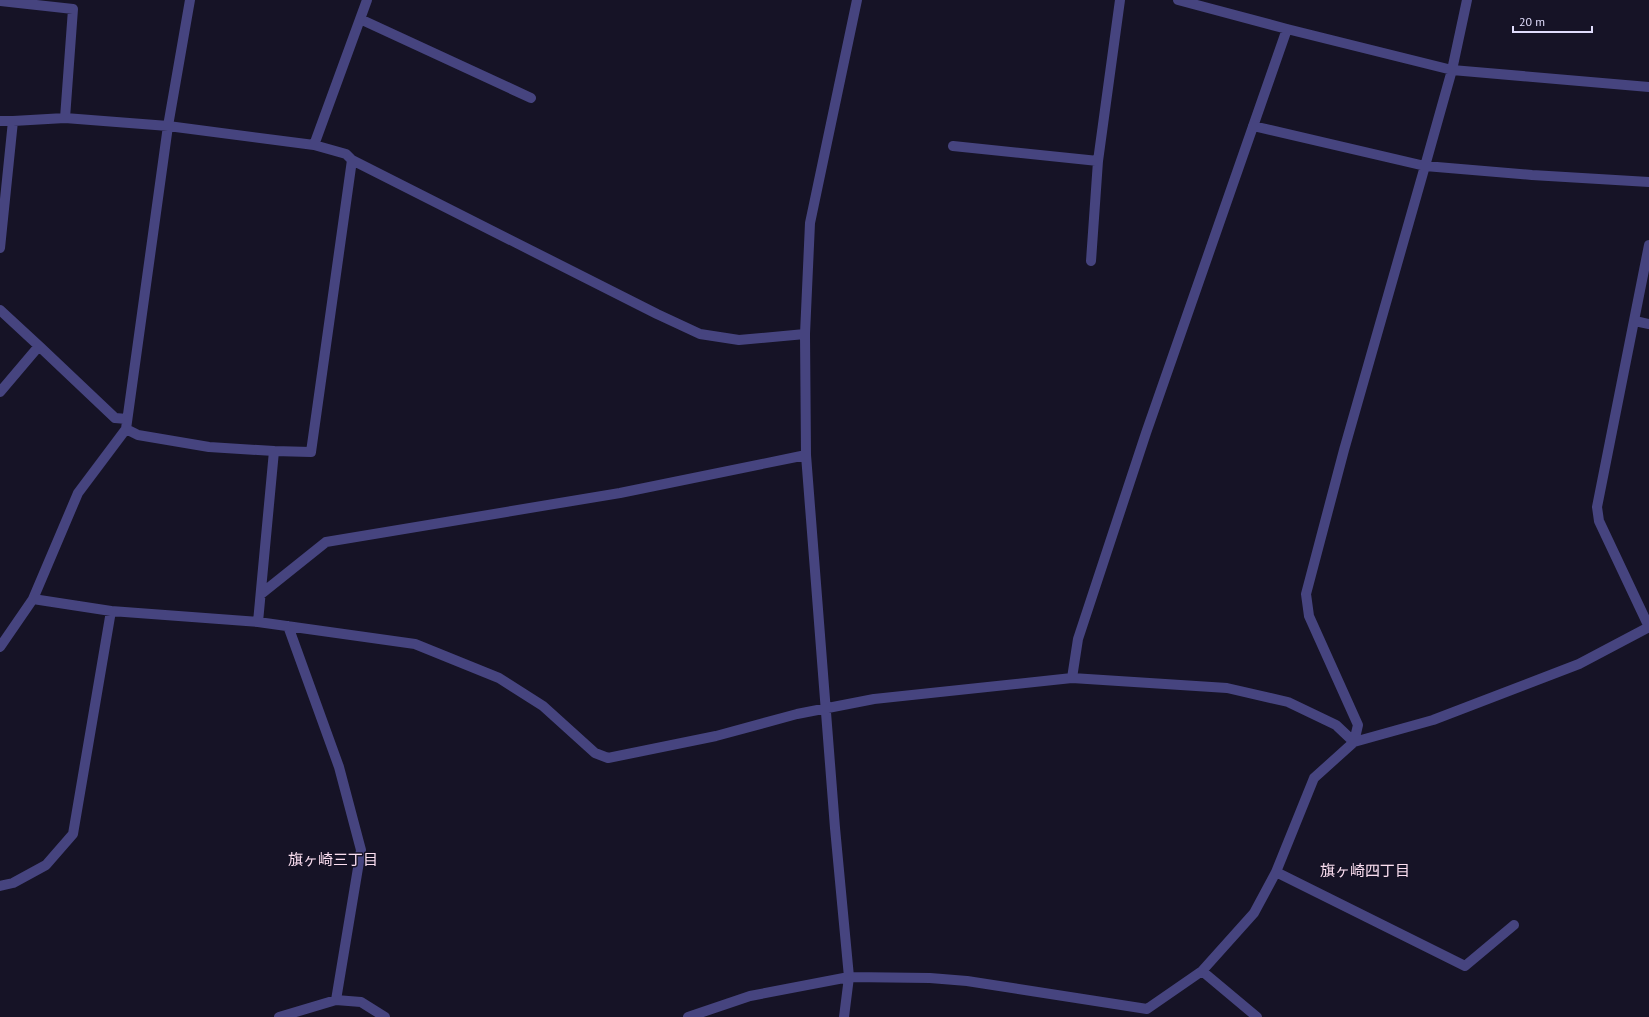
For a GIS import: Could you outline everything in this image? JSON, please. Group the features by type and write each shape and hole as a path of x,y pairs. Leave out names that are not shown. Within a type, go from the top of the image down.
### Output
{"street":[{"path":"0,647 33,599 78,493 126,424 168,126 190,0"},
{"path":"314,145 367,0"},
{"path":"844,1017 849,977 806,455 805,334 810,223 857,0"},
{"path":"1091,261 1098,160 1120,0"},
{"path":"1178,0 1452,70 1649,87"},
{"path":"1354,742 1358,725 1309,616 1306,594 1344,450 1452,70 1467,0"},
{"path":"0,1 73,9 65,118"},
{"path":"360,19 531,98"},
{"path":"1072,678 1078,639 1144,440 1287,29"},
{"path":"0,121 65,118 168,126 314,145 346,154 352,160 657,314 700,334 739,340 805,334"},
{"path":"0,248 13,121"},
{"path":"1253,126 1425,166 1532,175 1649,182"},
{"path":"953,146 1098,160"},
{"path":"0,310 115,418 126,424 138,435 209,446 274,452 311,452 352,160"},
{"path":"688,1017 750,996 849,977 930,978 959,981 1147,1009 1202,971 1254,914 1276,872 1314,778 1354,742 1433,720 1579,664 1649,627 1598,521 1597,507 1649,245"},
{"path":"1635,321 1649,324"},
{"path":"0,392 39,346"},
{"path":"258,622 274,452"},
{"path":"261,594 326,542 620,493 806,455"},
{"path":"33,599 111,611 258,622 415,644 499,678 543,706 595,753 608,758 716,736 797,714 874,699 1072,678 1234,690 1288,702 1336,725 1354,742"},
{"path":"0,886 14,883 46,865 73,834 111,611"},
{"path":"288,626 339,767 361,850 336,1000"},
{"path":"1276,872 1465,966 1514,925"},
{"path":"1202,971 1258,1017"},
{"path":"279,1017 336,1000 361,1002 385,1017"}],"district":[{"name":"旗ヶ崎三丁目","path":"333,860"},
{"name":"旗ヶ崎四丁目","path":"1365,871"}]}
